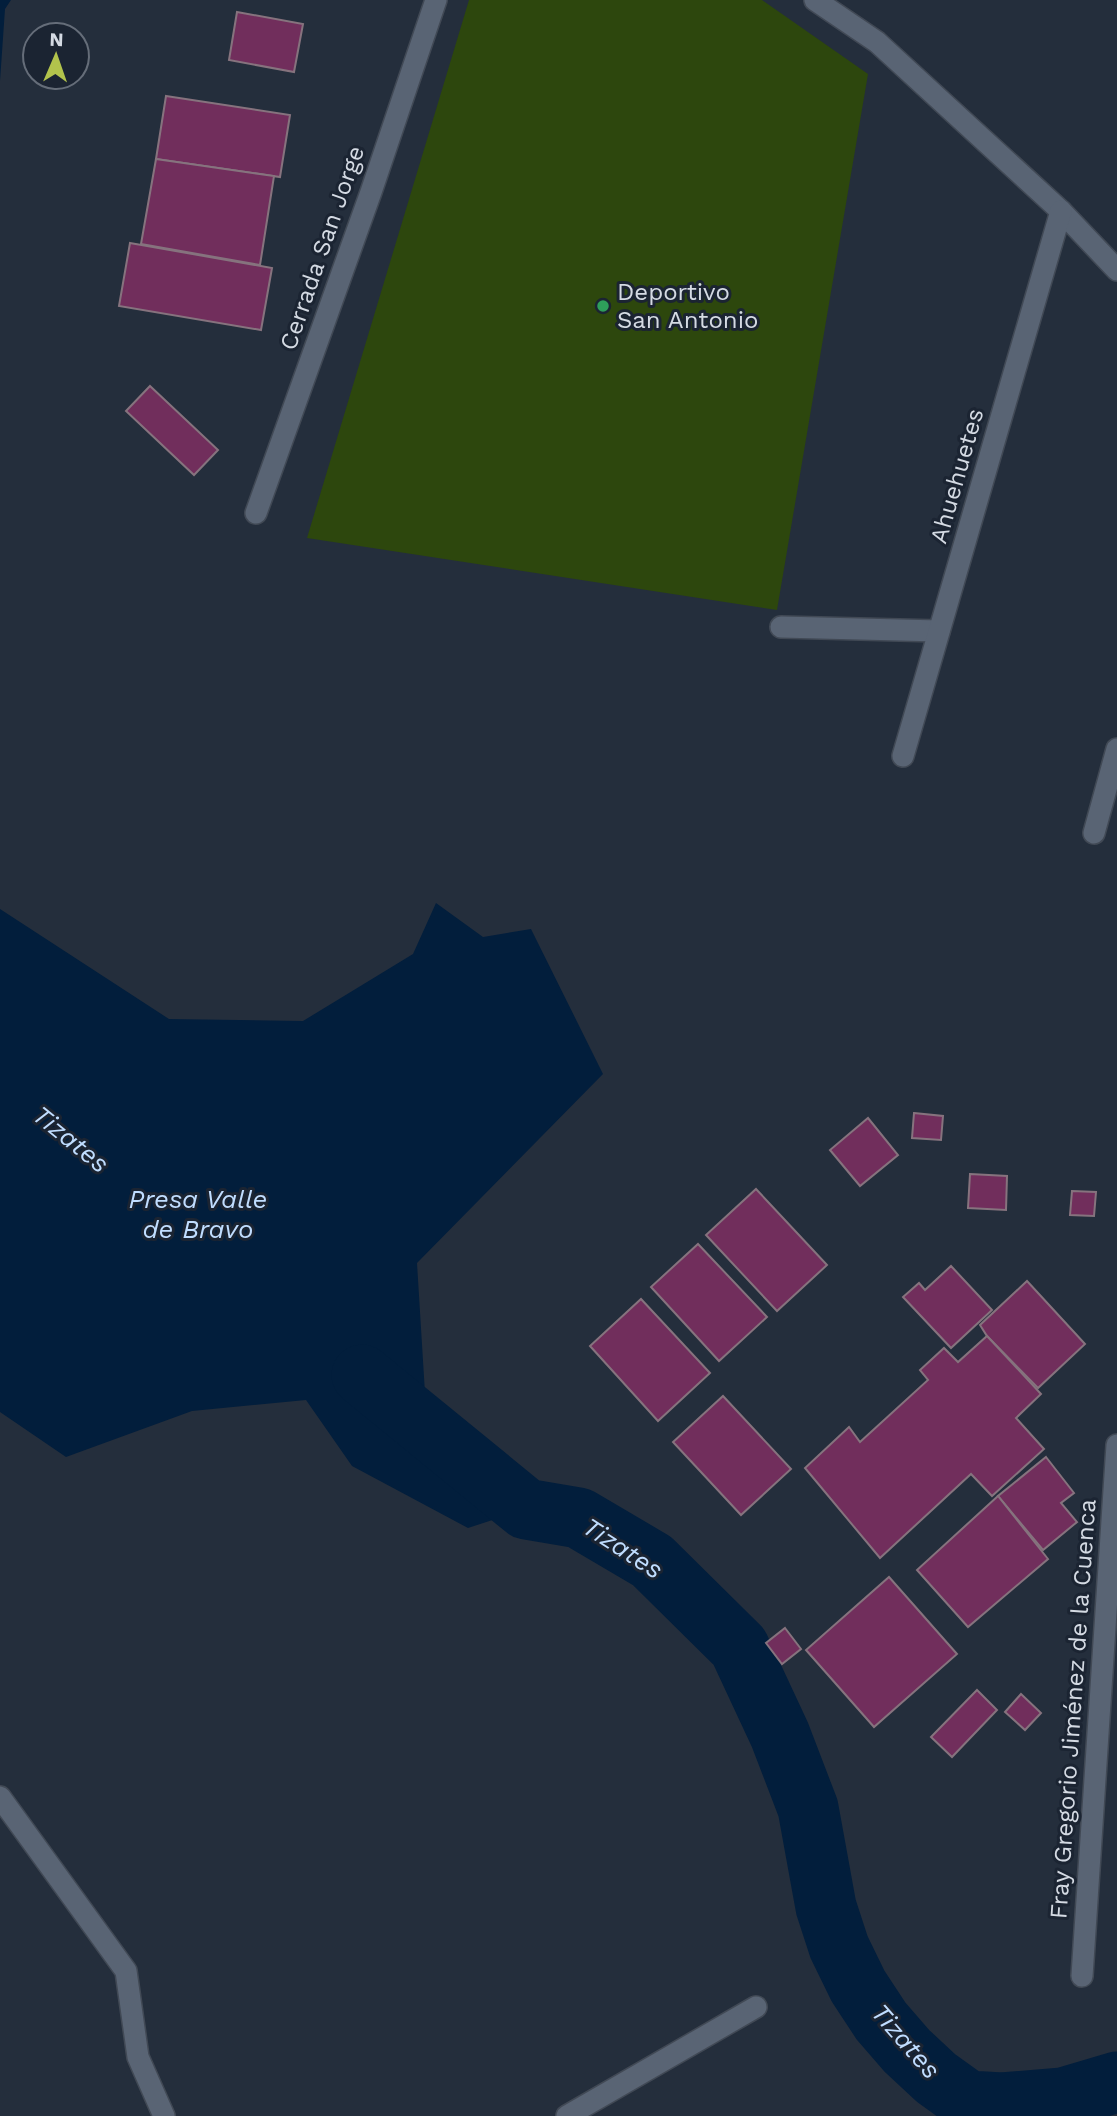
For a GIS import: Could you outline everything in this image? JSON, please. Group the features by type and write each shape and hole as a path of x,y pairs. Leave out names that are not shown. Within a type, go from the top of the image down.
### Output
{"street":[{"name":"Cerrada San Jorge","path":"256,513 371,192 436,0"},
{"path":"815,0 877,42 1061,211 1117,270"},
{"name":"Ahuehuetes","path":"903,757 1061,211"},
{"path":"781,627 939,631"},
{"path":"1094,833 1117,749"},
{"name":"Fray Gregorio Jiménez de la Cuenca","path":"1082,1976 1111,1642 1117,1445"},
{"path":"0,1797 126,1971 138,2057 164,2116"},
{"path":"567,2116 756,2007"}],"green space":[{"name":"Deportivo San Antonio","path":"469,0 762,0 868,74 777,610 307,538"}],"water":[{"path":"0,0 11,0 5,9 0,81"},
{"name":"Presa Valle de Bravo","path":"436,903 483,937 531,929 603,1074 417,1263 428,1442 526,1509 468,1528 352,1466 306,1400 192,1411 66,1457 0,1412 0,909 169,1019 303,1021 413,954"}],"building":[{"path":"237,12 303,24 294,72 229,60"},
{"path":"166,96 290,115 280,177 156,159"},
{"path":"156,159 274,176 260,265 141,244"},
{"path":"130,243 272,268 261,330 119,306"},
{"path":"150,386 218,450 194,475 126,411"},
{"path":"914,1113 943,1116 941,1140 912,1138"},
{"path":"868,1118 898,1155 860,1186 830,1150"},
{"path":"970,1174 1007,1176 1006,1210 968,1208"},
{"path":"756,1189 827,1265 777,1311 706,1235"},
{"path":"1072,1191 1096,1192 1094,1216 1070,1215"},
{"path":"698,1244 767,1317 719,1361 651,1287"},
{"path":"951,1266 992,1310 951,1348 903,1297 919,1283 925,1290"},
{"path":"1027,1281 1085,1344 1038,1388 987,1336 980,1325"},
{"path":"641,1299 710,1373 658,1421 590,1346"},
{"path":"987,1336 1041,1394 1016,1418 1044,1449 992,1496 971,1474 880,1558 805,1468 849,1427 860,1442 928,1380 920,1370 944,1348 958,1362"},
{"path":"723,1396 791,1469 741,1515 673,1442"},
{"path":"1046,1457 1074,1493 1061,1503 1077,1522 1043,1550 998,1496"},
{"path":"998,1496 1048,1559 968,1627 917,1570"},
{"path":"889,1577 957,1654 874,1727 806,1650"},
{"path":"785,1628 801,1649 782,1664 766,1643"},
{"path":"977,1690 997,1710 952,1757 931,1737"},
{"path":"1021,1694 1041,1713 1025,1730 1005,1712"}],"waterway":[{"name":"Tizates","path":"362,1375 526,1509 579,1518 652,1561 739,1647 780,1735 808,1808 826,1907 839,1947 858,1986 881,2021 907,2051 936,2078 968,2101 1002,2103 1063,2098 1117,2082"}],"place":[{"name":"Deportivo San Antonio","path":"603,306"}]}
